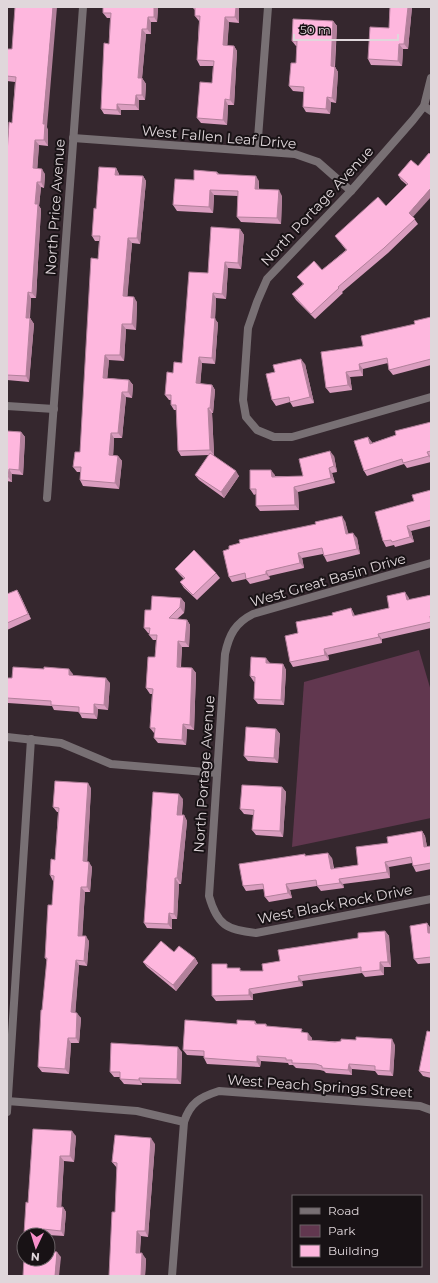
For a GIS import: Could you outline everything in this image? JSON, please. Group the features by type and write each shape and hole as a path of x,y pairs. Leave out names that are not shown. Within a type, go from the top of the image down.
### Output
{"street":[{"name":"North Price Avenue","path":"47,498 83,7"},
{"path":"257,151 268,7"},
{"name":"North Portage Avenue","path":"431,78 424,106 351,191 266,279 248,328 243,400 246,417 257,430 274,437 292,437 431,397"},
{"path":"424,106 431,111"},
{"name":"West Fallen Leaf Drive","path":"73,138 295,154 318,162 351,191"},
{"path":"7,406 54,409"},
{"name":"West Great Basin Drive","path":"235,626 253,614 431,563"},
{"name":"North Portage Avenue","path":"222,923 213,910 209,896 225,654 228,639 235,626"},
{"path":"7,737 60,743 111,764 217,773"},
{"path":"7,1112 31,739"},
{"name":"West Black Rock Drive","path":"222,923 236,931 256,933 431,899"},
{"name":"West Peach Springs Street","path":"184,1122 188,1111 194,1102 219,1091 420,1106 431,1110"},
{"path":"7,1101 137,1111 184,1122 172,1276"}],"green space":[{"path":"419,650 431,691 431,818 292,847 304,682"}],"building":[{"path":"15,7 53,7 43,124 45,124 44,140 35,140 33,168 42,169 41,182 37,182 35,204 38,204 32,293 28,292 26,318 30,318 26,376 7,375 7,154 9,122 12,123 16,77 7,76 7,49 12,49"},
{"path":"103,7 154,7 154,17 148,17 147,29 142,29 138,78 142,78 142,95 136,95 135,105 117,104 117,110 101,109 104,43 109,44 111,13 103,13"},
{"path":"195,7 236,7 235,17 225,17 223,45 234,46 230,100 225,99 223,120 197,118 200,82 212,83 214,61 197,60 200,16 195,16"},
{"path":"390,7 408,7 404,44 399,44 398,61 368,59 370,27 389,28"},
{"path":"293,19 333,21 331,66 335,67 332,98 327,97 326,109 303,107 304,87 289,86 291,63 296,63 297,41 292,41"},
{"path":"429,153 431,155 431,188 409,213 415,219 384,248 338,287 339,288 311,314 292,294 304,284 297,277 314,261 322,270 347,250 335,236 378,197 386,206 408,184 398,175 411,160 418,166"},
{"path":"99,167 116,168 115,175 143,176 137,238 128,238 123,296 134,297 132,324 122,324 120,355 105,355 103,378 129,380 128,392 122,392 118,433 111,433 109,455 118,456 115,483 80,480 81,467 73,467 75,452 80,452 91,258 98,259 100,236 92,236 94,208 96,209"},
{"path":"194,170 217,172 217,174 256,176 255,189 279,190 277,218 237,217 238,191 210,190 209,207 173,205 175,179 194,180"},
{"path":"211,227 240,229 238,263 225,262 222,294 213,293 211,318 215,318 212,358 199,357 196,383 212,385 210,408 208,408 210,450 178,451 176,405 171,405 171,395 165,395 167,372 173,373 174,362 182,363 189,272 208,273"},
{"path":"431,317 431,359 389,370 387,358 359,364 360,370 346,372 348,385 326,388 321,352 363,346 361,336 415,324 414,321"},
{"path":"301,359 310,397 290,402 289,397 272,400 266,374 275,372 273,365"},
{"path":"431,422 431,451 427,452 429,456 403,463 402,459 364,471 354,441 368,437 370,444 396,435 395,431"},
{"path":"7,431 21,432 19,470 9,469 8,477 7,476"},
{"path":"330,451 334,466 329,468 331,478 294,487 295,505 256,506 256,489 250,489 250,470 271,470 272,477 303,476 299,459"},
{"path":"210,453 236,471 221,492 195,475"},
{"path":"431,490 431,520 407,526 410,537 392,542 391,540 383,541 375,512 414,501 412,495"},
{"path":"342,516 346,534 353,533 357,549 324,556 322,548 298,553 300,563 266,571 266,574 246,579 245,573 229,577 223,551 229,549 229,546 240,543 239,540 316,524 315,522"},
{"path":"194,550 216,573 193,595 180,582 185,578 175,569"},
{"path":"17,590 28,614 7,623 7,594"},
{"path":"405,592 407,600 431,595 431,622 378,634 379,637 324,649 325,655 290,662 285,636 298,633 296,622 333,615 332,613 351,608 353,616 389,608 387,596"},
{"path":"152,596 181,598 180,607 169,618 187,620 185,642 178,641 177,667 192,668 190,725 183,724 182,740 154,738 155,728 150,728 153,689 146,688 148,657 155,657 157,635 149,635 150,628 144,628 145,610 151,610"},
{"path":"251,657 266,658 266,663 283,664 281,700 254,699 255,677 250,676"},
{"path":"13,667 69,669 69,675 106,678 104,705 94,704 94,714 79,713 79,707 51,705 51,701 7,698 7,678 12,678"},
{"path":"246,727 276,729 274,758 244,756"},
{"path":"55,781 88,783 83,861 89,862 87,887 81,887 78,936 86,936 84,961 76,960 71,1012 77,1013 76,1038 68,1038 65,1069 38,1067 41,1010 47,958 45,958 48,905 52,905 54,876 50,875 51,859 55,860 59,808 53,807"},
{"path":"242,785 282,787 280,831 252,830 254,810 240,809"},
{"path":"153,792 179,794 177,815 184,815 177,878 175,878 174,914 169,913 168,924 144,923"},
{"path":"422,831 424,847 431,846 431,863 413,866 411,857 385,862 387,872 339,879 340,883 317,886 316,880 286,884 288,893 265,897 263,884 243,886 239,864 305,854 305,856 328,853 331,869 358,865 356,847 388,843 387,837"},
{"path":"427,923 428,933 431,933 431,957 414,959 410,926"},
{"path":"385,931 388,962 380,962 380,970 361,972 361,967 298,976 299,981 249,989 249,995 212,996 212,964 227,964 227,968 240,968 240,971 263,971 262,964 280,961 278,950 358,938 358,933"},
{"path":"161,941 174,952 179,946 195,958 173,985 143,962"},
{"path":"185,1020 237,1024 237,1020 255,1021 255,1024 266,1024 266,1026 302,1029 301,1032 308,1033 308,1040 335,1042 341,1041 341,1039 356,1040 356,1037 392,1039 390,1071 375,1070 375,1066 349,1064 348,1070 322,1068 322,1066 316,1064 292,1063 292,1060 286,1060 286,1058 257,1056 257,1062 204,1058 204,1051 183,1050"},
{"path":"427,1031 431,1032 431,1073 419,1071"},
{"path":"111,1043 178,1047 177,1079 120,1079 120,1072 110,1072"},
{"path":"33,1129 72,1131 70,1156 60,1156 57,1207 63,1207 61,1231 56,1230 56,1227 24,1227 26,1202 28,1203"},
{"path":"115,1135 151,1138 145,1231 137,1231 136,1253 142,1253 141,1276 109,1276 112,1212 115,1212 117,1163 112,1162"},
{"path":"24,1267 56,1267 55,1276 23,1276"}]}
